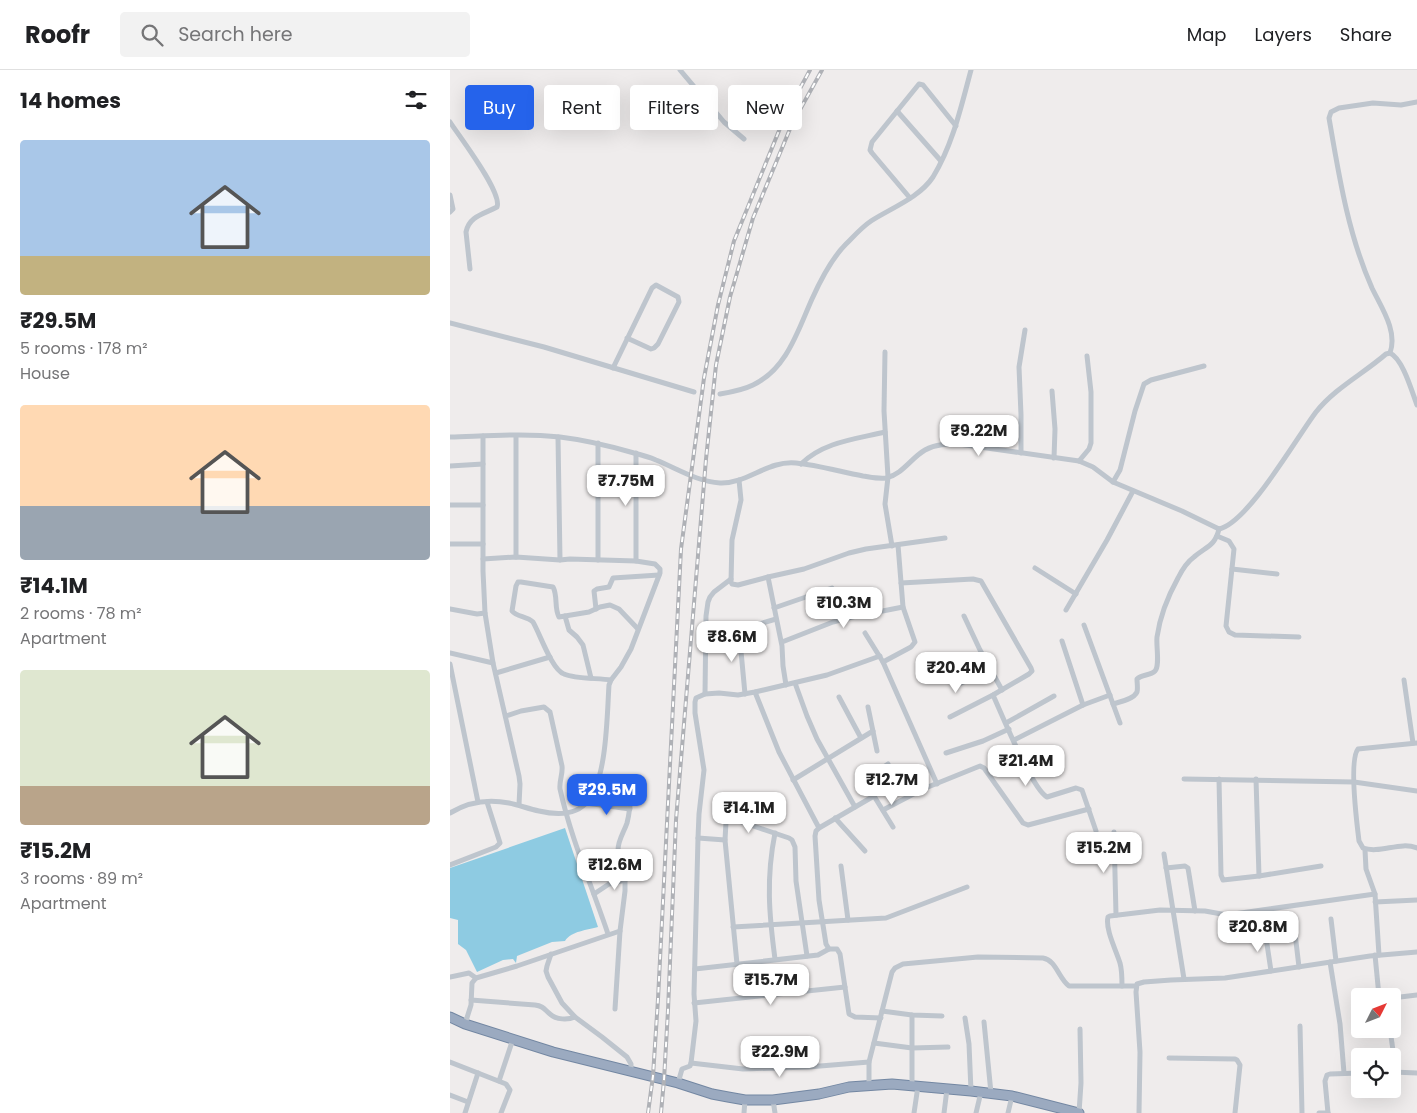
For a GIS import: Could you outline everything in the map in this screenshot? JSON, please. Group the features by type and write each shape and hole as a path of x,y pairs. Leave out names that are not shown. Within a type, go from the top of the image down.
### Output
{"highway":[{"path":"450,1017 465,1024 553,1052 678,1083 712,1094 745,1100 773,1100 869,1085 892,1084 1012,1096 1050,1109 1079,1113"}],"street":[{"path":"680,70 724,122 744,138"},
{"path":"720,394 742,390 754,385 769,374 791,346 822,278 844,246 866,225 910,198 931,180 948,148 956,126 971,70"},
{"path":"910,198 872,153 870,150 872,142 917,86 921,84 956,126"},
{"path":"1113,704 1133,696 1137,690 1137,679 1156,670 1158,636 1164,607 1187,563 1210,546 1220,529 1230,524 1250,506 1317,411 1328,399 1390,353 1392,344 1390,327 1360,259 1355,243 1341,185 1329,118 1331,112 1339,108 1373,103 1401,105 1417,102"},
{"path":"897,111 941,161"},
{"path":"450,122 484,172 498,200 497,207 478,215 467,227 470,269"},
{"path":"450,194 452,208 450,212"},
{"path":"613,368 627,338 652,288 656,285 678,297 678,302 658,344 654,348 651,349 627,338"},
{"path":"450,323 544,347 694,392"},
{"path":"1021,453 1019,368 1025,330"},
{"path":"885,352 885,432 888,477 885,504 892,546"},
{"path":"1390,353 1396,357 1401,366 1417,405"},
{"path":"1079,461 1089,449 1091,443 1091,392 1087,356"},
{"path":"1113,482 1120,470 1137,403 1144,384 1151,380 1204,366"},
{"path":"1052,391 1055,429 1054,458"},
{"path":"800,464 814,452 830,445 885,432"},
{"path":"483,436 485,613 493,663 519,776 519,805"},
{"path":"516,436 516,557"},
{"path":"450,437 558,437 598,444 654,458 684,473 718,483 730,483 775,465 786,463 877,478 888,477 901,471 918,454 927,449 945,444 959,444 1079,461 1092,467 1113,482 1220,529"},
{"path":"558,437 560,560"},
{"path":"598,444 598,560"},
{"path":"636,453 636,561"},
{"path":"450,466 483,464"},
{"path":"739,480 741,500 733,532 732,584 738,585 804,569 866,549 945,538"},
{"path":"1066,610 1133,491"},
{"path":"450,505 483,505"},
{"path":"1217,536 1225,539 1234,549 1226,626 1229,632 1235,635 1299,637"},
{"path":"450,544 483,544"},
{"path":"883,662 910,647 915,642 903,607 898,545"},
{"path":"450,812 478,802 509,802 553,814 567,813 574,811 590,800 603,762 609,685 624,663 660,569 655,564 636,561 560,560 516,557 483,559"},
{"path":"1035,568 1076,594"},
{"path":"1232,569 1277,574"},
{"path":"596,609 594,591 597,588 609,587 614,578 659,575"},
{"path":"768,577 782,642 782,666 786,685"},
{"path":"705,694 706,616 710,596 731,579"},
{"path":"901,583 973,579 981,581 1032,671 1002,690 950,717"},
{"path":"611,680 571,676 555,668 533,622 512,611 517,584 521,582 553,587 558,616 589,612 605,605 615,606 638,629"},
{"path":"774,608 832,588"},
{"path":"782,642 814,628 839,620 903,607"},
{"path":"450,609 477,614 485,613"},
{"path":"565,616 569,630 583,645 591,678"},
{"path":"964,616 1002,690"},
{"path":"706,625 739,630 776,619"},
{"path":"1084,625 1120,723"},
{"path":"739,630 746,694"},
{"path":"865,633 883,662 937,784"},
{"path":"1062,641 1083,705"},
{"path":"450,653 493,663"},
{"path":"678,1083 682,1070 690,1066 691,1063 696,1022 694,1003 698,838 704,770 697,732 695,702 699,696 705,694 746,694 795,683 880,656"},
{"path":"496,673 550,657"},
{"path":"923,667 942,657 955,682 959,684 991,670"},
{"path":"450,664 478,802"},
{"path":"1379,988 1375,894 1366,868 1365,850 1359,842 1354,782 1355,754 1358,749 1415,743 1404,680"},
{"path":"795,683 807,716 855,807"},
{"path":"754,692 779,752 819,828"},
{"path":"993,695 1033,781 1045,796 1079,788 1084,793 1096,831"},
{"path":"1014,740 1083,705 1110,695"},
{"path":"946,753 983,741 1054,696"},
{"path":"839,697 860,738"},
{"path":"450,704 458,702"},
{"path":"506,716 520,711 544,707 549,710 562,766 560,785 567,813 577,848 608,934"},
{"path":"868,708 877,751"},
{"path":"793,780 873,731"},
{"path":"888,764 868,778 868,782 874,792 874,796 893,827"},
{"path":"883,810 923,789 978,767 982,767 1023,823 1028,825 1089,809"},
{"path":"614,1008 625,891 625,880 618,845 630,809 632,777"},
{"path":"1184,779 1354,782 1417,791"},
{"path":"1219,779 1221,878 1223,880 1321,866"},
{"path":"1256,779 1259,876"},
{"path":"829,949 826,944 823,922 815,853 815,833 819,828 874,796"},
{"path":"450,865 500,843 487,802"},
{"path":"586,803 630,809"},
{"path":"737,964 724,840 726,822 730,818 792,840 795,848 796,873 807,956"},
{"path":"836,818 865,851"},
{"path":"1114,832 1116,915"},
{"path":"775,833 768,876 770,925 775,959"},
{"path":"698,838 724,840"},
{"path":"1365,850 1410,846 1417,848"},
{"path":"1164,854 1184,979"},
{"path":"841,866 848,920"},
{"path":"1166,868 1185,866 1188,868 1195,911"},
{"path":"594,894 609,884 625,880"},
{"path":"733,927 886,918 967,887"},
{"path":"1122,986 1120,963 1109,930 1108,917 1160,910 1195,911 1227,915 1375,894"},
{"path":"1375,902 1417,900"},
{"path":"1331,919 1333,962 1344,1073"},
{"path":"1294,925 1299,967"},
{"path":"465,1024 471,1000 472,983 476,978 620,930"},
{"path":"1265,931 1271,971"},
{"path":"695,969 818,955 829,949 837,949 840,954 848,1010 851,1016 881,1018"},
{"path":"869,1085 869,1062 892,972 903,964 978,957 1047,958 1069,986 1136,986 1144,982 1225,978 1377,955 1417,952"},
{"path":"551,954 546,966 548,977 562,1003 575,1017 627,1057 631,1064 631,1072"},
{"path":"450,977 469,973 476,978"},
{"path":"1136,986 1140,1052 1140,1113"},
{"path":"694,1003 845,987"},
{"path":"1401,997 1417,995"},
{"path":"471,1000 540,1005 554,1017 567,1019 575,1017"},
{"path":"882,1012 942,1016"},
{"path":"912,1015 915,1086 914,1113"},
{"path":"965,1018 976,1091 976,1113"},
{"path":"984,1022 991,1093"},
{"path":"1300,1026 1302,1113"},
{"path":"1079,1113 1081,1083 1080,1029"},
{"path":"500,1080 513,1039"},
{"path":"874,1043 912,1048 948,1047"},
{"path":"1169,1058 1237,1060 1240,1065 1235,1113"},
{"path":"450,1062 500,1080 506,1084 510,1090 501,1113"},
{"path":"691,1063 742,1069 869,1062"},
{"path":"1401,1072 1417,1073"},
{"path":"465,1113 478,1073"},
{"path":"1319,1113 1328,1113 1325,1078 1330,1074 1351,1073"},
{"path":"944,1113 947,1089"},
{"path":"450,1095 468,1102"},
{"path":"1008,1113 1012,1096"},
{"path":"744,1113 745,1100"},
{"path":"773,1100 775,1113"}],"water":[{"path":"565,828 598,927 575,933 565,941 552,942 517,956 516,963 513,959 503,960 477,972 466,950 458,944 458,920 450,918 450,868"}],"railway":[{"path":"648,1113 653,1076 658,999 681,549 704,378 718,305 734,241 785,116 810,70"},
{"path":"661,1113 668,1010 676,820 706,459 716,365 730,297 753,218 792,124 822,70"}]}
